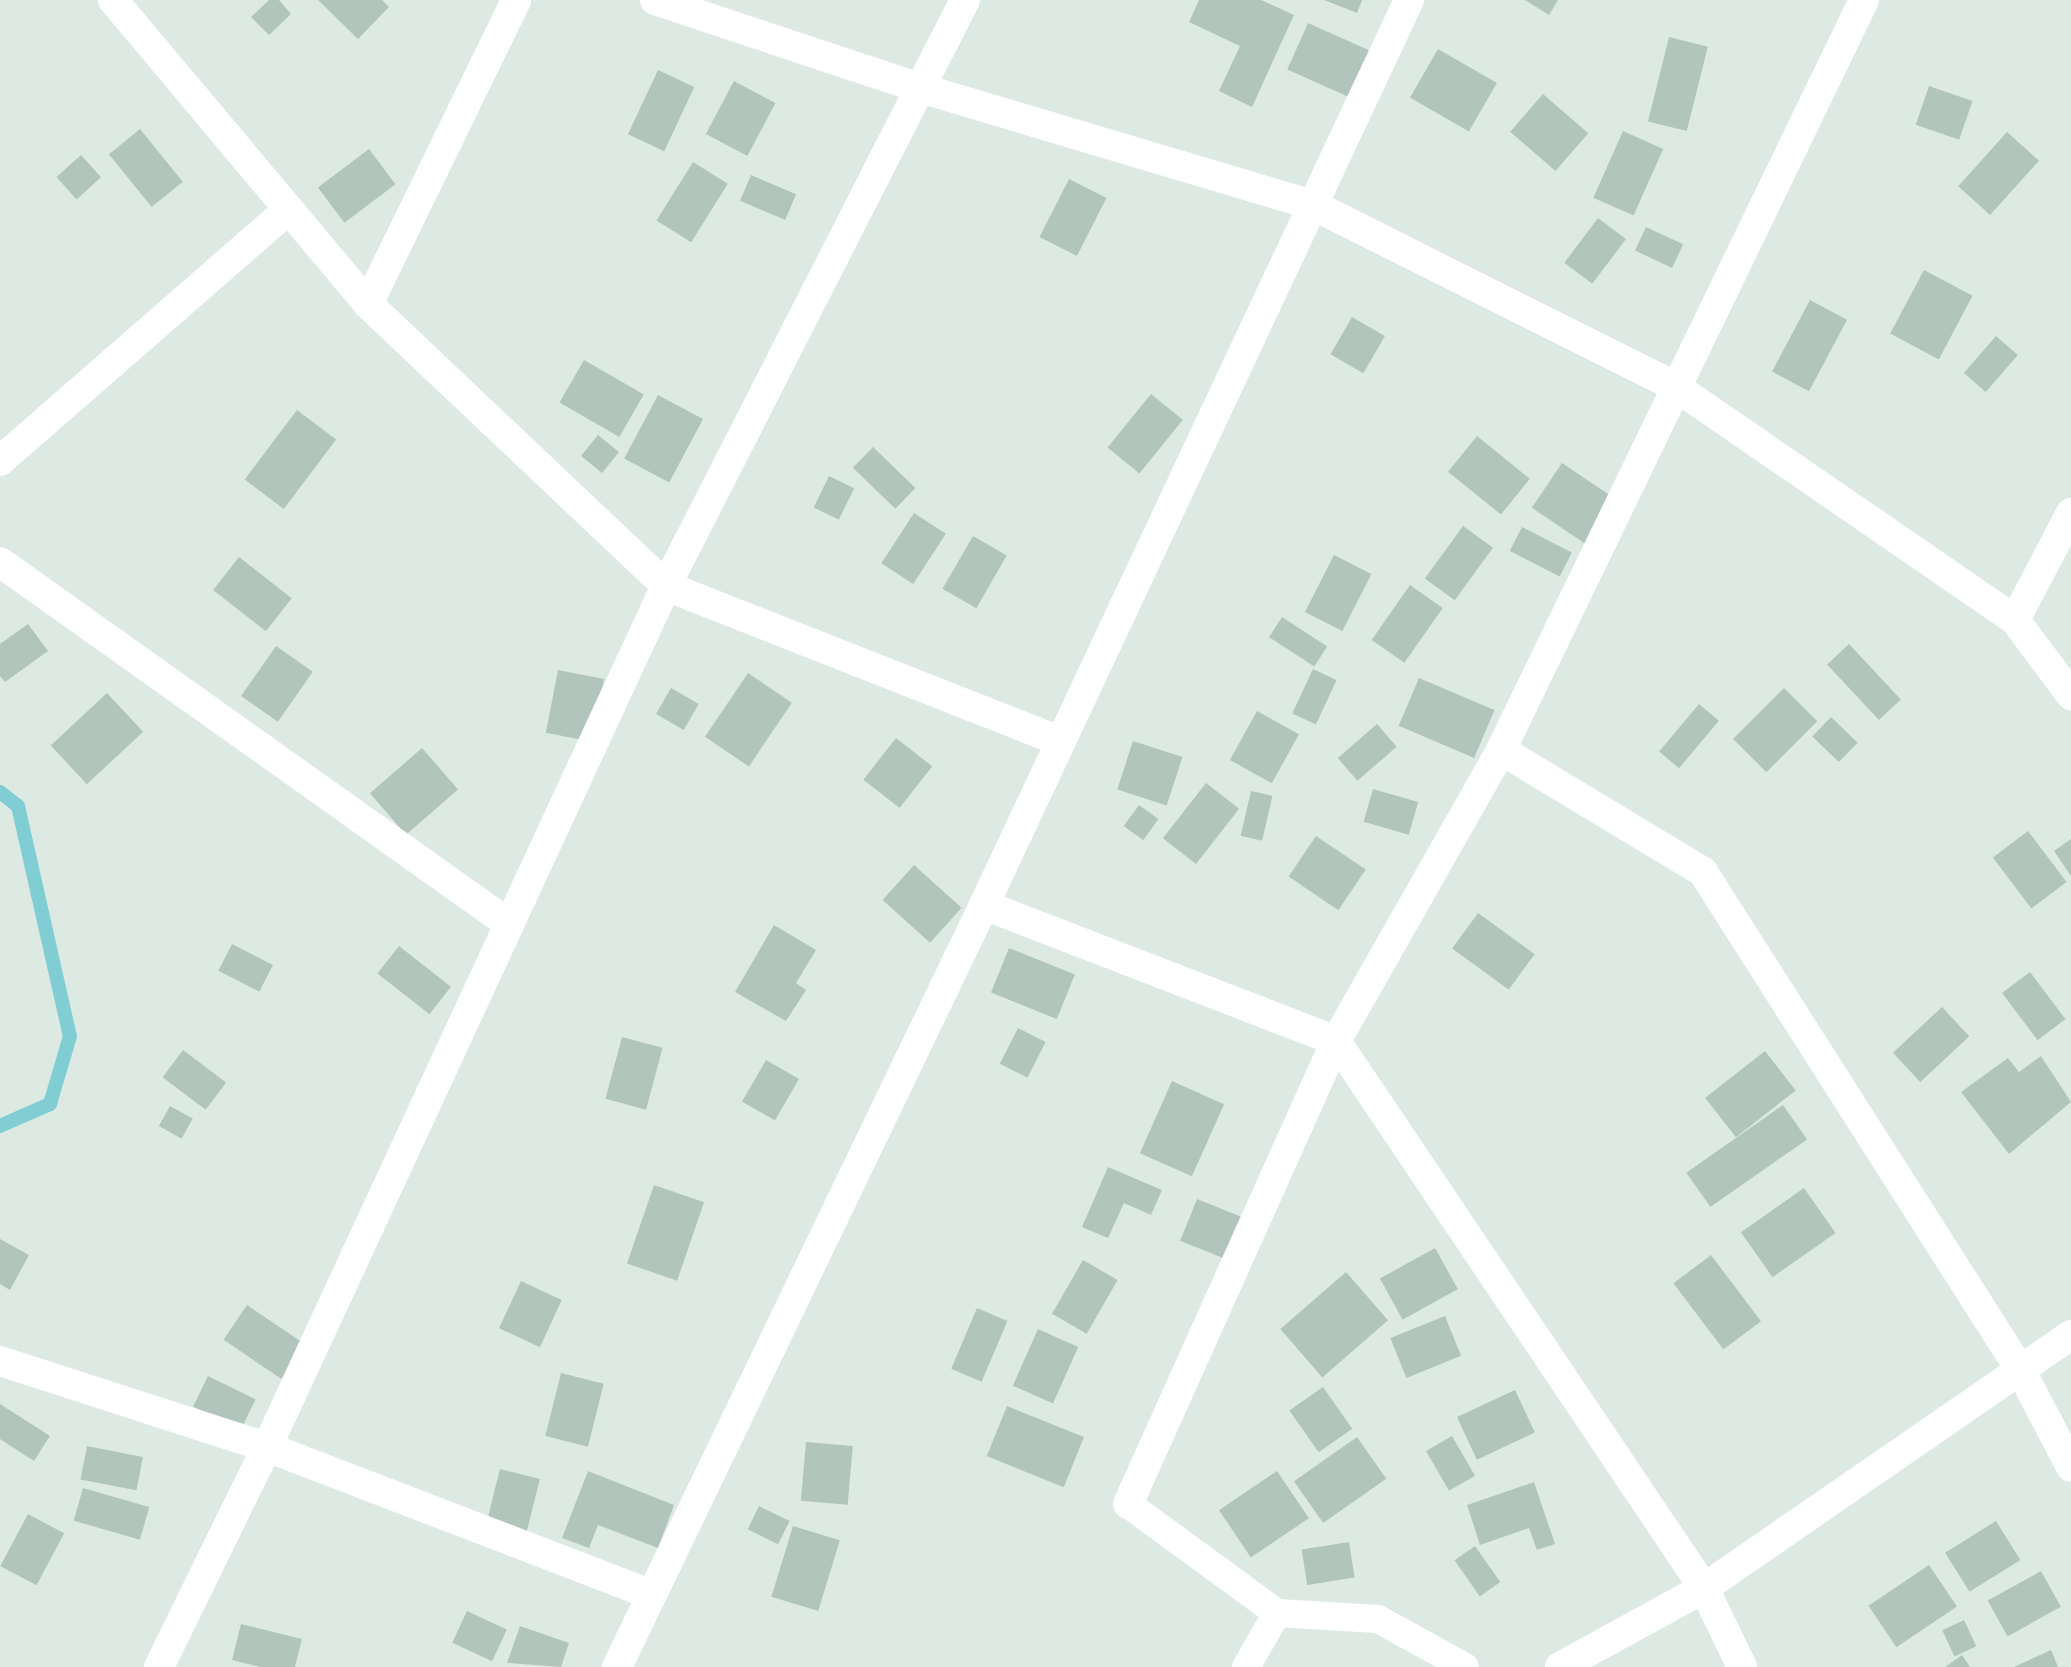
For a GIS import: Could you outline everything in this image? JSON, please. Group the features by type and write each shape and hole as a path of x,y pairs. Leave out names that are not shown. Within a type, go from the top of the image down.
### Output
{"street":[{"path":"113,0 368,304 666,586 1060,741"},
{"path":"368,304 516,0"},
{"path":"656,0 920,88 1315,206 1676,388 2015,620 2071,695"},
{"path":"159,1667 267,1447 666,586 965,0"},
{"path":"617,1667 984,905 1409,0"},
{"path":"1128,1504 1336,1042 1502,750 1864,0"},
{"path":"0,461 289,210"},
{"path":"2015,620 2071,513"},
{"path":"0,562 509,924"},
{"path":"1502,750 1704,872 2020,1372 2071,1467"},
{"path":"984,905 1336,1042 1704,1588 1742,1667"},
{"path":"1560,1667 1704,1588 2071,1335"},
{"path":"0,1361 267,1447 650,1594"}],"lane":[{"path":"1128,1504 1277,1614 1378,1619 1465,1667"},
{"path":"1246,1667 1277,1614"}],"building":[{"path":"269,0 279,0 291,14 269,35 251,17"},
{"path":"318,0 382,0 389,7 358,39"},
{"path":"1199,0 1261,0 1294,15 1252,107 1219,91 1240,46 1189,22"},
{"path":"1324,0 1362,0 1357,13"},
{"path":"1525,0 1558,0 1549,15"},
{"path":"1308,23 1370,51 1349,97 1287,70"},
{"path":"1669,37 1708,47 1687,131 1648,121"},
{"path":"1438,49 1497,83 1469,131 1410,97"},
{"path":"658,70 694,87 664,151 628,134"},
{"path":"734,81 775,103 747,156 706,134"},
{"path":"1929,86 1972,101 1959,140 1916,125"},
{"path":"1543,94 1588,133 1555,171 1510,132"},
{"path":"140,129 183,182 152,207 109,154"},
{"path":"1623,131 1663,149 1634,216 1593,198"},
{"path":"2007,132 2039,161 1990,215 1958,186"},
{"path":"369,149 395,184 344,223 318,188"},
{"path":"81,155 101,177 77,199 56,177"},
{"path":"693,162 728,184 691,242 656,221"},
{"path":"751,175 796,194 785,220 740,201"},
{"path":"1069,179 1106,198 1077,256 1039,237"},
{"path":"1598,218 1626,239 1592,284 1564,263"},
{"path":"1646,227 1683,244 1672,268 1635,251"},
{"path":"1924,270 1973,296 1939,359 1890,334"},
{"path":"1810,300 1847,320 1809,391 1772,372"},
{"path":"1352,317 1385,336 1363,373 1330,354"},
{"path":"1996,336 2018,355 1986,392 1964,373"},
{"path":"584,360 644,395 619,437 560,402"},
{"path":"1151,394 1183,420 1139,473 1108,448"},
{"path":"658,395 703,419 669,483 624,459"},
{"path":"297,410 336,439 284,509 245,479"},
{"path":"598,435 619,452 602,473 581,456"},
{"path":"1477,436 1530,479 1501,515 1448,472"},
{"path":"873,447 915,488 895,509 853,468"},
{"path":"1562,463 1618,501 1588,546 1532,508"},
{"path":"829,476 854,488 839,520 814,507"},
{"path":"914,513 946,534 913,584 881,563"},
{"path":"1463,526 1493,548 1455,600 1425,579"},
{"path":"1522,527 1572,552 1560,576 1510,551"},
{"path":"973,536 1007,556 976,608 942,589"},
{"path":"1334,555 1371,574 1342,631 1305,612"},
{"path":"239,557 292,598 266,631 213,590"},
{"path":"1410,585 1443,608 1404,663 1372,640"},
{"path":"1282,617 1327,646 1314,667 1269,637"},
{"path":"28,624 48,651 5,682 0,676 0,644"},
{"path":"1849,644 1901,700 1879,720 1827,664"},
{"path":"276,646 313,672 278,722 241,696"},
{"path":"1313,669 1337,680 1316,724 1292,713"},
{"path":"558,670 604,679 592,742 546,733"},
{"path":"748,673 792,703 749,766 705,737"},
{"path":"1419,678 1494,710 1474,758 1399,726"},
{"path":"671,688 699,704 684,730 656,714"},
{"path":"1784,688 1817,721 1766,772 1733,739"},
{"path":"107,693 143,732 87,784 51,746"},
{"path":"1699,704 1719,721 1679,768 1659,751"},
{"path":"1257,711 1299,734 1272,783 1230,760"},
{"path":"1831,717 1858,743 1839,762 1812,736"},
{"path":"1377,724 1397,747 1357,781 1338,758"},
{"path":"896,738 932,766 900,808 863,780"},
{"path":"1133,741 1182,757 1167,806 1117,790"},
{"path":"422,748 458,790 406,835 370,793"},
{"path":"1206,783 1239,809 1196,864 1163,838"},
{"path":"1373,789 1418,802 1409,835 1364,822"},
{"path":"1251,791 1272,796 1262,841 1241,836"},
{"path":"1139,805 1158,819 1143,840 1124,826"},
{"path":"2028,831 2067,882 2031,909 1993,857"},
{"path":"1316,836 1366,870 1338,910 1289,877"},
{"path":"2071,839 2071,876 2054,851"},
{"path":"914,865 962,908 930,943 883,900"},
{"path":"1478,913 1535,954 1509,990 1452,949"},
{"path":"774,925 816,950 796,983 806,990 786,1021 735,992"},
{"path":"232,944 273,965 259,992 218,971"},
{"path":"399,946 451,987 429,1014 377,974"},
{"path":"1009,948 1075,975 1057,1019 991,993"},
{"path":"2030,972 2066,1019 2038,1040 2002,993"},
{"path":"1942,1007 1969,1036 1920,1082 1893,1053"},
{"path":"1018,1028 1046,1042 1027,1078 1000,1064"},
{"path":"622,1037 663,1048 646,1110 605,1099"},
{"path":"183,1050 226,1082 206,1110 163,1077"},
{"path":"1765,1051 1796,1090 1736,1137 1705,1098"},
{"path":"2041,1056 2071,1102 2009,1154 1961,1092 2008,1058 2019,1072"},
{"path":"766,1060 799,1079 775,1121 742,1102"},
{"path":"1172,1081 1224,1104 1192,1176 1140,1153"},
{"path":"1783,1105 1807,1139 1710,1207 1686,1173"},
{"path":"170,1106 193,1119 182,1139 159,1126"},
{"path":"1108,1167 1162,1190 1151,1215 1124,1203 1108,1238 1082,1227"},
{"path":"654,1185 704,1202 677,1281 627,1263"},
{"path":"1804,1188 1836,1233 1772,1277 1741,1232"},
{"path":"1197,1199 1248,1220 1231,1261 1180,1241"},
{"path":"0,1239 29,1255 10,1290 0,1284"},
{"path":"1435,1248 1458,1289 1403,1320 1380,1279"},
{"path":"1711,1255 1761,1321 1723,1350 1673,1283"},
{"path":"1083,1260 1118,1280 1087,1334 1052,1314"},
{"path":"1346,1272 1388,1320 1322,1377 1280,1329"},
{"path":"521,1281 562,1300 540,1347 499,1328"},
{"path":"247,1305 305,1344 282,1379 224,1340"},
{"path":"977,1308 1007,1321 982,1382 951,1369"},
{"path":"1445,1316 1461,1356 1406,1378 1390,1338"},
{"path":"1038,1329 1078,1347 1053,1404 1013,1386"},
{"path":"561,1373 604,1384 588,1447 545,1436"},
{"path":"208,1376 256,1399 241,1430 193,1407"},
{"path":"1323,1387 1352,1429 1319,1452 1289,1411"},
{"path":"1515,1390 1535,1433 1477,1460 1457,1417"},
{"path":"0,1404 50,1436 34,1461 0,1439"},
{"path":"1007,1406 1084,1437 1064,1487 987,1456"},
{"path":"1452,1436 1475,1476 1449,1491 1426,1451"},
{"path":"1357,1437 1386,1479 1323,1523 1294,1481"},
{"path":"806,1442 853,1446 848,1505 801,1501"},
{"path":"87,1446 143,1457 136,1490 81,1479"},
{"path":"500,1469 540,1479 525,1539 485,1529"},
{"path":"588,1471 674,1505 658,1548 598,1525 589,1548 562,1538"},
{"path":"1277,1471 1309,1518 1251,1557 1219,1510"},
{"path":"1534,1482 1555,1544 1537,1550 1529,1528 1480,1545 1467,1505"},
{"path":"83,1488 149,1507 140,1540 74,1521"},
{"path":"759,1506 790,1521 778,1544 748,1529"},
{"path":"28,1514 64,1533 37,1585 0,1566"},
{"path":"1996,1521 2020,1560 1969,1592 1945,1553"},
{"path":"793,1526 840,1540 818,1611 771,1597"},
{"path":"1349,1542 1355,1578 1307,1585 1302,1550"},
{"path":"1475,1546 1500,1582 1480,1596 1455,1560"},
{"path":"1929,1565 1957,1606 1896,1647 1868,1606"},
{"path":"2041,1571 2061,1607 2008,1636 1988,1601"},
{"path":"467,1611 507,1630 492,1661 452,1643"},
{"path":"1964,1620 1976,1646 1955,1656 1942,1630"},
{"path":"241,1624 302,1639 295,1667 260,1667 232,1660"},
{"path":"520,1626 569,1643 561,1667 507,1663"},
{"path":"2051,1650 2058,1667 2014,1667"},
{"path":"1962,1655 1970,1667 1945,1667"}],"waterway":[{"path":"0,792 18,806 70,1036 50,1104 0,1126"}]}
